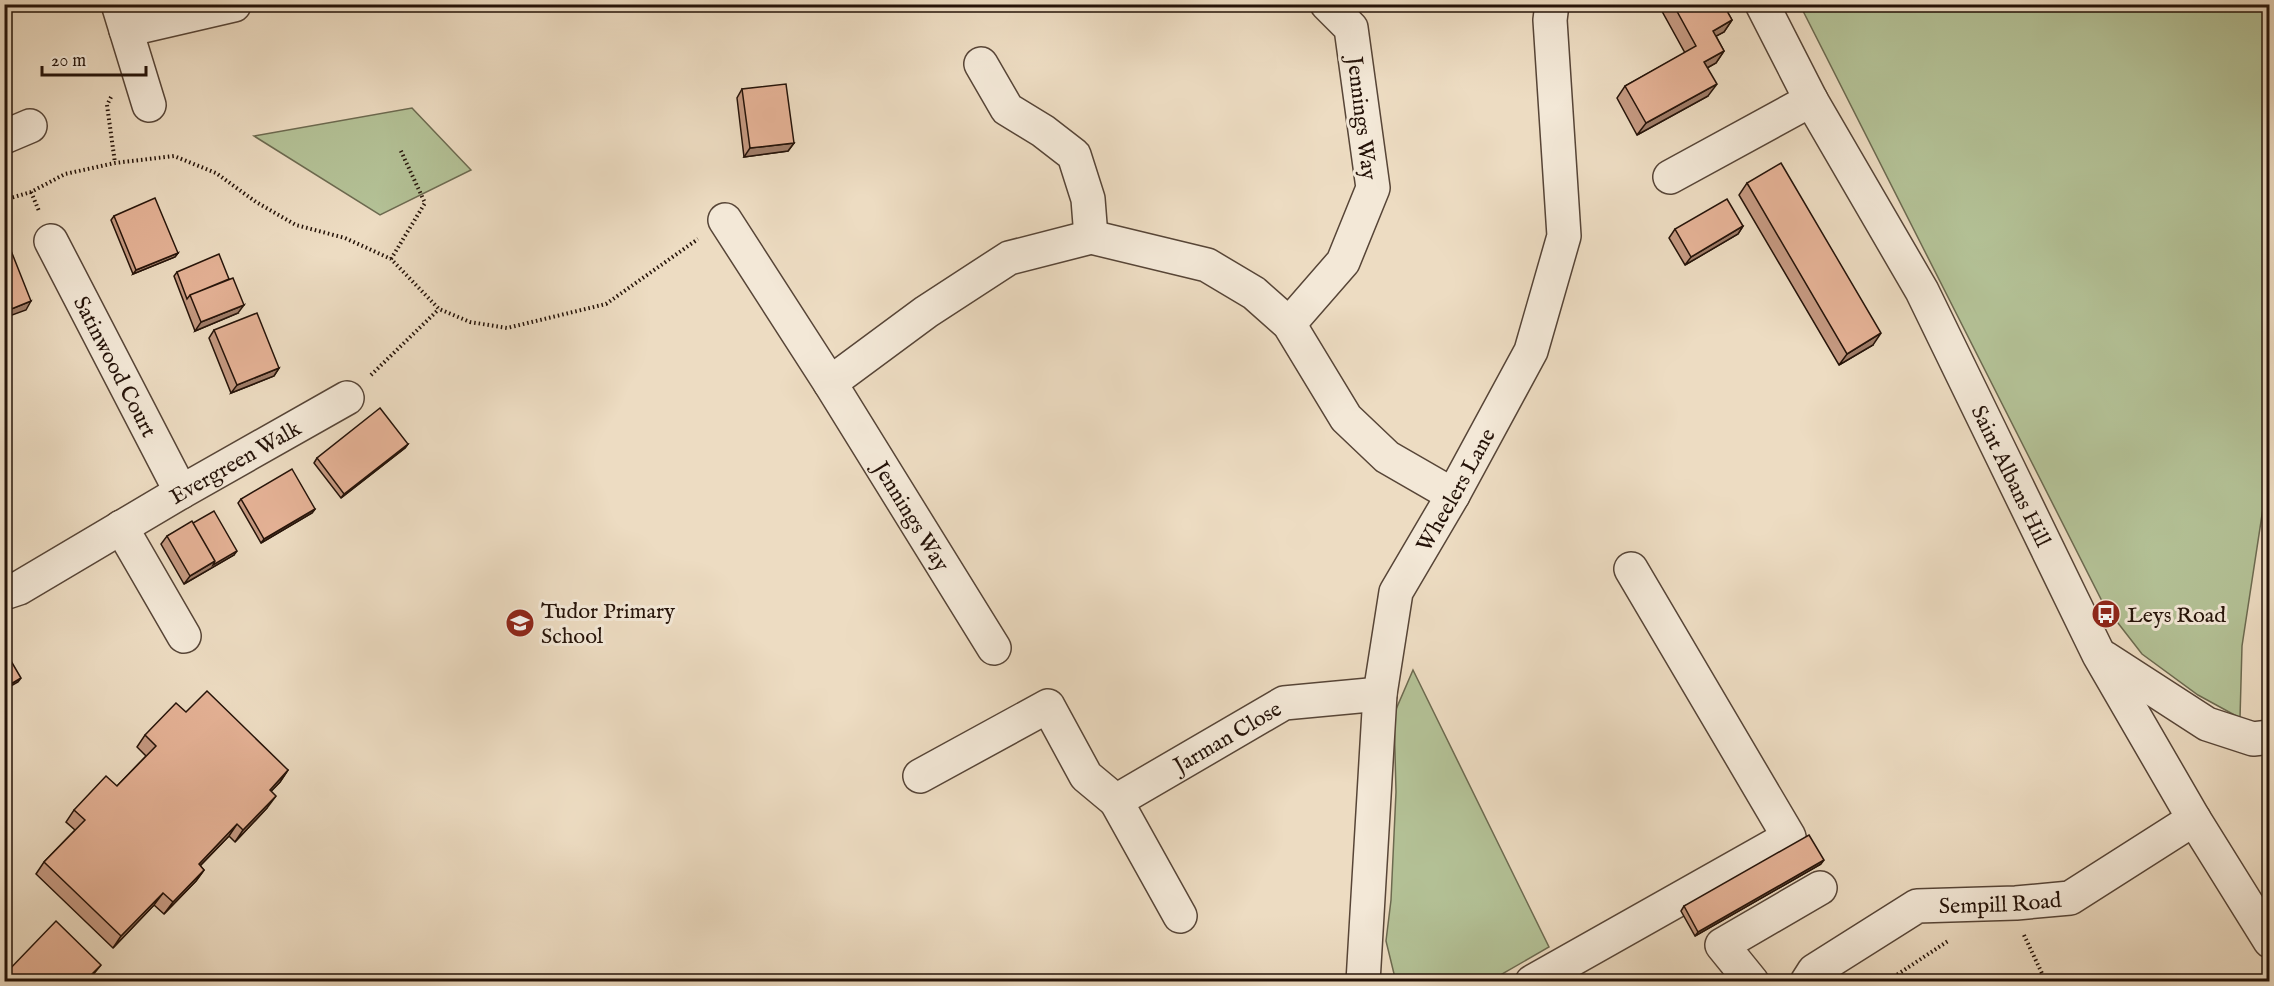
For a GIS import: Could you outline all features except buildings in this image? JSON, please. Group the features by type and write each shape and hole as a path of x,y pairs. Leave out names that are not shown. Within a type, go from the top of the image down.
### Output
{"street":[{"name":"Jennings Way","path":"1289,324 1343,262 1373,188 1351,28 1327,4"},
{"name":"Wheelers Lane","path":"1363,981 1380,694 1396,592 1453,495 1531,351 1564,236 1550,20 1552,4"},
{"name":"Saint Albans Hill","path":"1762,4 1810,100 1922,291 2099,655 2194,819 2270,941"},
{"path":"149,105 122,17 234,5"},
{"path":"981,64 1007,109 1043,131 1074,155 1088,199 1091,237"},
{"path":"1670,177 1810,100"},
{"name":"Jennings Way","path":"725,220 830,383 994,648"},
{"path":"830,383 926,312 1009,258 1091,237 1207,265 1254,293 1289,324 1346,418 1387,457 1453,495"},
{"name":"Satinwood Court","path":"51,241 181,492"},
{"name":"Evergreen Walk","path":"4,593 19,588 181,492 347,398"},
{"path":"121,527 184,636"},
{"path":"1532,981 1789,837 1631,569"},
{"path":"2099,655 2207,724 2253,740 2270,737"},
{"name":"Jarman Close","path":"1116,801 1284,703 1380,694"},
{"path":"920,776 1048,706 1086,776 1116,801 1180,916"},
{"name":"Sempill Road","path":"1807,981 1814,971 1917,906 2016,903 2070,898 2194,819"},
{"path":"1752,981 1722,945 1820,888"}],"path":[{"path":"391,259 425,203 400,149"},
{"path":"4,200 31,192 65,174 115,163 174,156 216,173 256,202 297,225 345,238 391,259 439,309 470,322 507,328 606,304 725,220"},
{"path":"347,398 439,309"},
{"path":"2016,903 2018,921 2046,981"},
{"path":"1886,981 1949,940"}],"green space":[{"path":"1800,5 2269,5 2269,469 2242,646 2240,718 2198,695 2142,654 2104,605"},
{"path":"412,108 471,170 380,215 254,136"},
{"path":"1413,670 1549,947 1490,981 1396,982 1386,941 1391,900 1396,792 1394,714"}],"place":[{"name":"Leys Road","path":"2106,614"},
{"name":"Tudor Primary School","path":"520,623"}]}
